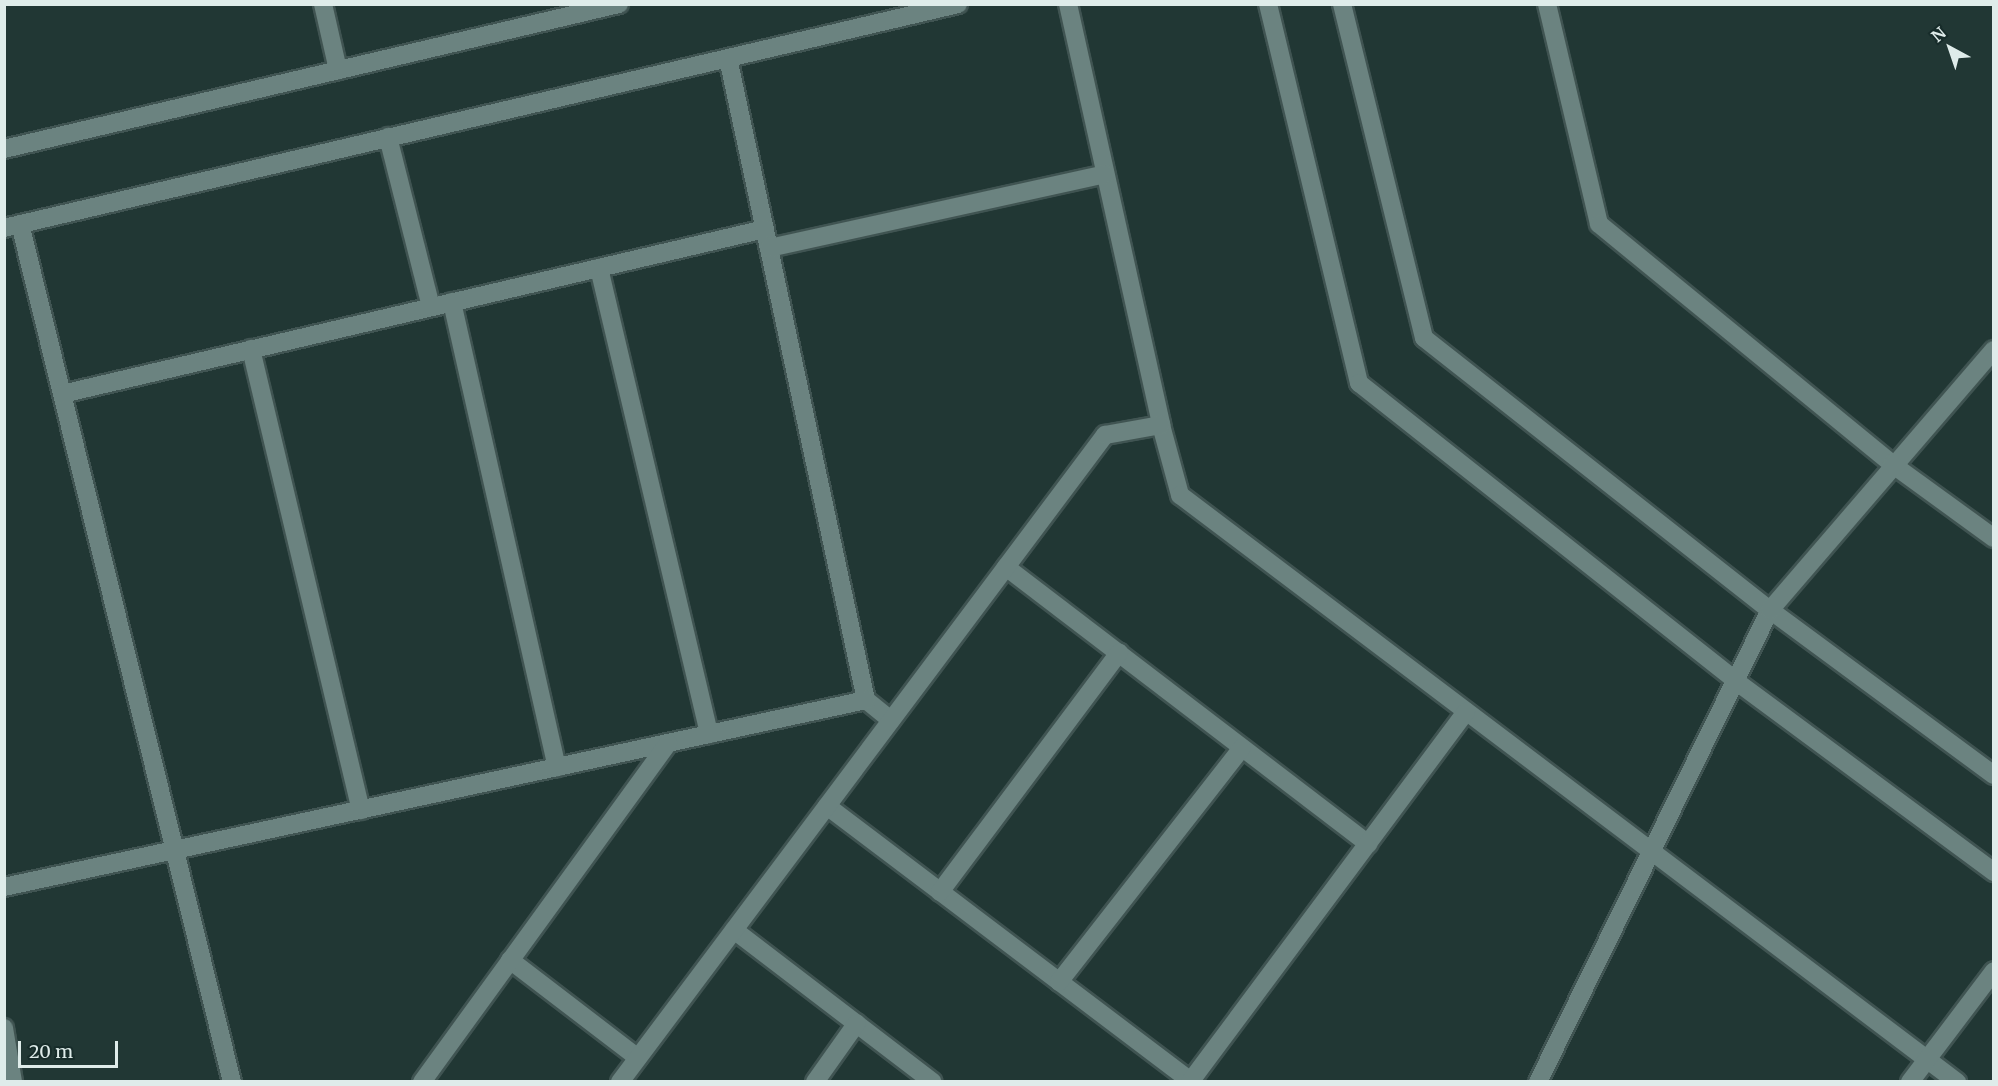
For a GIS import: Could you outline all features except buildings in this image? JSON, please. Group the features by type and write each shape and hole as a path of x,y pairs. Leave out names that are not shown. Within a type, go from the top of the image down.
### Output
{"street":[{"path":"323,4 338,70"},
{"path":"4,149 620,4"},
{"path":"1068,4 1161,425 1180,495 1957,1082"},
{"path":"1268,4 1359,382 1737,682 1994,872"},
{"path":"1342,4 1424,338 1770,610 1994,775"},
{"path":"1547,4 1599,224 1892,464 1994,538"},
{"path":"232,1082 62,394 12,226 946,6"},
{"path":"728,58 866,700 891,720"},
{"path":"388,138 431,307"},
{"path":"769,248 1105,174"},
{"path":"62,394 765,229"},
{"path":"599,268 709,734"},
{"path":"452,302 557,767"},
{"path":"250,349 361,810"},
{"path":"1538,1082 1737,682 1770,610 1892,464 1994,350"},
{"path":"620,1082 1105,435 1161,425"},
{"path":"1006,567 1368,844"},
{"path":"940,892 1119,653"},
{"path":"4,887 866,700"},
{"path":"826,806 1190,1081 1466,712"},
{"path":"422,1082 668,743"},
{"path":"1059,982 1242,748"},
{"path":"734,930 933,1082"},
{"path":"510,960 638,1058"},
{"path":"1910,1082 1994,971"},
{"path":"815,1082 857,1023"},
{"path":"4,1028 13,1082"}]}
